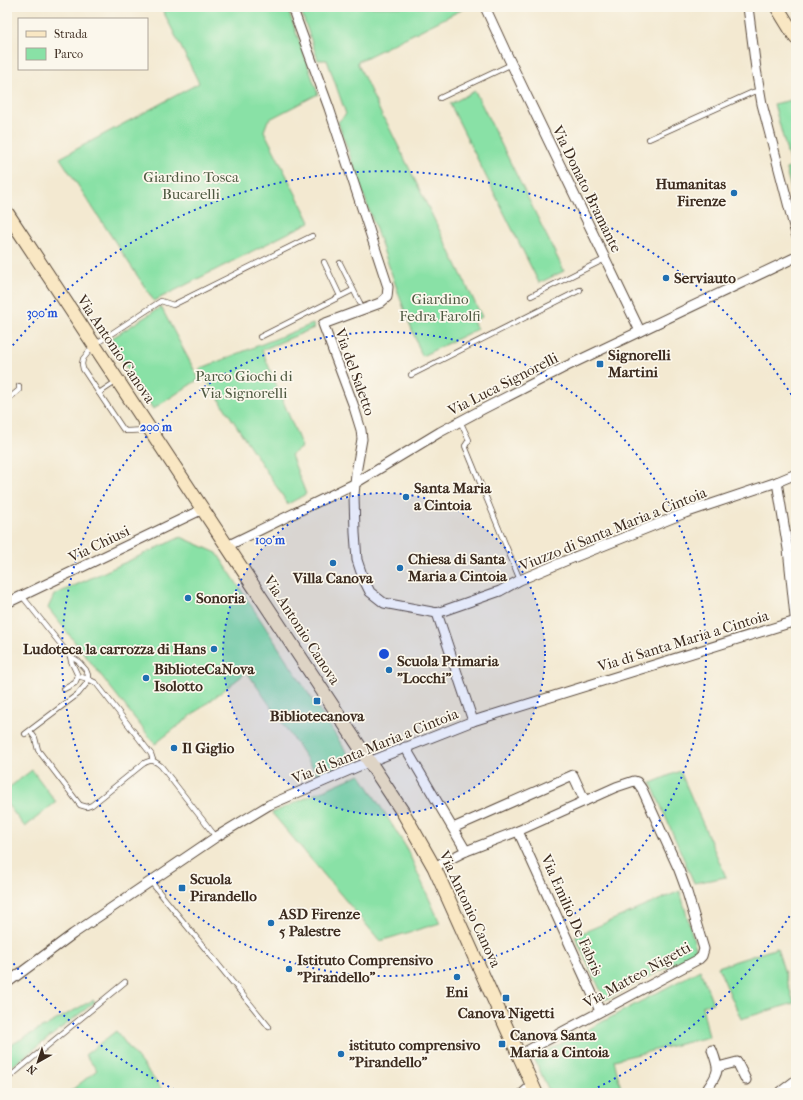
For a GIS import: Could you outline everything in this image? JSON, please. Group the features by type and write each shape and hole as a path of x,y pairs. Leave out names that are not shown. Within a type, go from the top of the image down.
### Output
{"street":[{"name":"Via del Saletto","path":"292,7 329,108 388,287 387,297 380,303 323,324 353,404 361,430 362,439 354,484 357,560 370,592 384,603 437,612"},
{"name":"Via Donato Bramante","path":"485,7 640,331"},
{"path":"748,7 762,104 796,234"},
{"path":"777,7 796,38"},
{"name":"Via Antonio Canova","path":"7,213 404,814 434,867 519,1055 530,1090"},
{"name":"Via Luca Signorelli","path":"227,546 354,484 460,421 567,366 796,257"},
{"name":"Viuzzo di Santa Maria a Cintoia","path":"437,612 500,591 520,580 685,513 778,482 796,474"},
{"path":"778,482 788,549 796,627"},
{"name":"Via Chiusi","path":"7,603 203,509"},
{"path":"437,612 473,721"},
{"name":"Via di Santa Maria a Cintoia","path":"7,983 73,934 216,837 269,805 405,747 473,721 796,621"},
{"path":"405,747 466,851"},
{"path":"453,828 573,775 585,800"},
{"name":"Via Matteo Nigetti","path":"434,867 466,851 518,831 585,800 632,781 639,784 679,870 686,888 704,949 702,956 699,959 519,1055"},
{"name":"Via Emilio De Fabris","path":"518,831 600,1011"},
{"path":"709,1093 708,1088 715,1078 718,1067 712,1050"},
{"path":"718,1067 737,1062 746,1080"},
{"path":"779,1093 796,1080"}],"lane":[{"path":"440,98 510,62"},
{"path":"649,139 753,92 760,91"},
{"path":"151,430 126,431 123,429 82,369 83,359 94,345 161,301 173,305 312,236"},
{"path":"532,296 605,258"},
{"path":"324,262 340,296"},
{"path":"340,263 360,303"},
{"path":"260,337 353,290"},
{"path":"411,375 580,290"},
{"path":"99,393 117,380"},
{"path":"7,400 18,390 20,386"},
{"path":"460,421 469,440 465,446 520,580"},
{"path":"22,596 70,656 84,668 88,679 84,688 78,694 25,734"},
{"path":"64,689 75,683 78,676 70,656"},
{"path":"78,676 96,683 151,754 153,760 161,766 216,837"},
{"path":"30,731 35,738 38,750 80,805 87,807 92,805 149,760 153,760"},
{"path":"151,882 269,1027"},
{"path":"7,1079 125,982"}],"green space":[{"name":"Giardino Tosca Bucarelli","path":"161,7 287,7 318,94 268,120 264,131 310,222 154,301 60,158 199,83"},
{"name":"Giardino Fedra Farolfi","path":"311,7 467,7 357,62 384,120 385,119 482,317 473,321 477,329 422,356 338,122 346,114 327,60 318,60 301,11"},
{"path":"475,91 564,271 539,283 450,104"},
{"path":"796,99 796,208 786,169 791,167 774,104"},
{"path":"161,307 199,379 153,409 109,340"},
{"name":"Parco Giochi di Via Signorelli","path":"313,324 314,328 262,350 302,447 291,455 306,494 288,504 199,369"},
{"path":"181,537 217,553 351,759 318,775 247,672 155,744 48,608 54,595"},
{"path":"32,770 56,802 25,827 7,804 7,789"},
{"path":"680,771 726,877 694,883 651,783"},
{"path":"360,774 406,847 440,923 380,941 272,813"},
{"path":"680,891 697,952 605,1000 575,936"},
{"path":"777,948 794,1003 741,1019 718,967"},
{"path":"700,970 713,1003 702,1006 709,1037 614,1060 622,1093 550,1093 534,1058"},
{"path":"93,1000 95,1002 7,1070 7,1047"},
{"path":"116,1031 165,1093 68,1093 97,1070 85,1055"}],"place":[{"name":"Humanitas Firenze","path":"734,193"},
{"name":"Serviauto","path":"666,278"},
{"name":"Signorelli Martini","path":"600,364"},
{"name":"Santa Maria a Cintoia","path":"406,497"},
{"name":"Villa Canova","path":"333,563"},
{"name":"Chiesa di Santa Maria a Cintoia","path":"400,568"},
{"name":"Sonoria","path":"188,598"},
{"name":"Ludoteca la carrozza di Hans","path":"214,649"},
{"name":"Scuola Primaria \"Locchi\"","path":"389,670"},
{"name":"BiblioteCaNova Isolotto","path":"146,678"},
{"name":"Bibliotecanova","path":"317,701"},
{"name":"Il Giglio","path":"174,748"},
{"name":"Scuola Pirandello","path":"182,888"},
{"name":"ASD Firenze 5 Palestre","path":"271,923"},
{"name":"Istituto Comprensivo \"Pirandello\"","path":"289,969"},
{"name":"Eni","path":"457,977"},
{"name":"Canova Nigetti","path":"506,998"},
{"name":"Canova Santa Maria a Cintoia","path":"502,1044"},
{"name":"istituto comprensivo \"Pirandello\"","path":"341,1054"}]}
